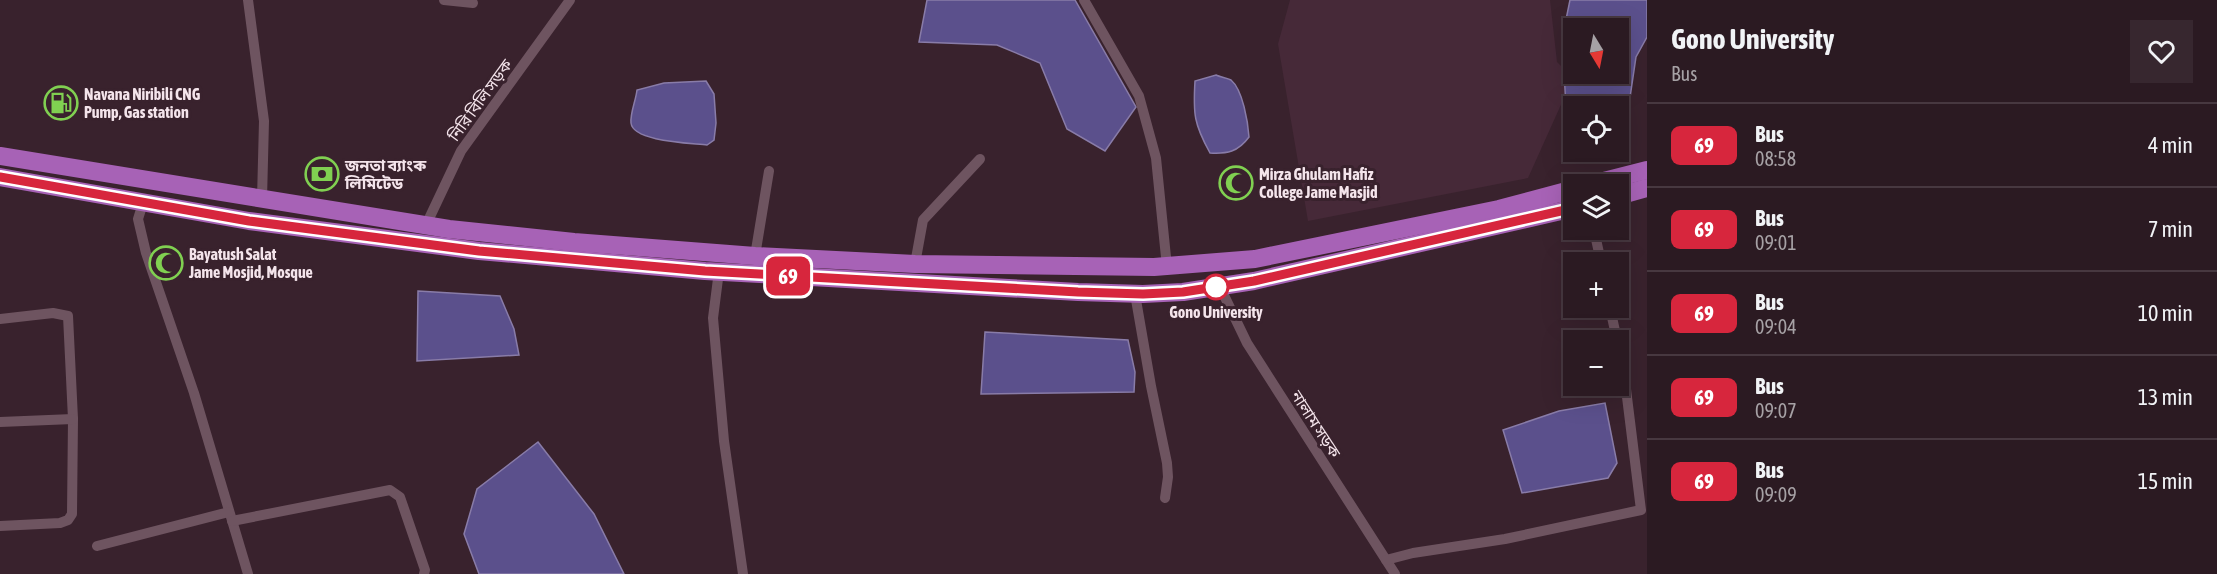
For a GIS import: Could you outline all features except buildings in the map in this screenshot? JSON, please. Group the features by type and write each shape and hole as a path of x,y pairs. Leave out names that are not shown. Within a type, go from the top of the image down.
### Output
{"highway":[{"path":"0,156 426,225 574,242 755,256 915,264 1167,267 1255,259 1499,209 1563,192"},
{"path":"1629,175 1647,170"},
{"path":"0,177 249,221 479,251 719,271 1135,294 1183,292 1220,287 1319,268 1563,211"},
{"path":"1629,193 1647,188"}],"street":[{"path":"248,0 264,121 262,199"},
{"path":"444,0 473,3"},
{"name":"নিরি বিলি সড়ক","path":"426,225 461,151 570,0"},
{"path":"1084,0 1139,96 1156,158 1167,267"},
{"path":"915,264 923,220 980,159"},
{"path":"755,256 769,171"},
{"path":"143,203 138,219 146,252 194,393 248,574"},
{"path":"719,271 713,318 724,441 743,574"},
{"name":"নালাম সড়ক","path":"1220,287 1247,343 1395,574"},
{"path":"1135,294 1150,386 1167,463 1165,498"},
{"path":"0,319 54,313 68,316 73,419 72,514 68,520 60,523 0,526"},
{"path":"1386,560 1413,553 1504,539 1641,510 1627,396"},
{"path":"0,422 73,419"},
{"path":"97,546 231,517 390,490 400,497 425,570 424,574"}],"shaded area":[{"path":"927,0 1075,0 1136,107 1105,151 1067,129 1040,63 997,45 919,42"},
{"path":"1290,0 1550,0 1557,62 1563,68 1563,84 1570,84 1528,178 1308,221 1278,44"},
{"path":"1570,0 1647,0 1647,37 1636,57 1629,104 1629,96 1565,96 1565,84 1629,84 1629,18 1566,18"},
{"path":"1216,75 1231,80 1239,91 1249,137 1232,151 1210,153 1198,126 1194,102 1195,81"},
{"path":"706,81 714,94 716,123 714,140 707,145 652,138 634,129 631,119 637,90 664,83"},
{"path":"418,291 500,296 514,329 519,355 417,361"},
{"path":"985,332 1128,340 1135,372 1134,392 981,394"},
{"path":"1605,403 1617,463 1608,478 1522,493 1503,430 1559,411"},
{"path":"538,442 594,514 624,574 479,574 464,534 477,489"}],"bus line":[{"name":"69","path":"0,177 249,221 479,251 705,271 1143,294 1183,292 1254,281 1563,211"}],"place":[{"name":"Navana Niribili CNG Pump, Gas station","path":"61,103"},
{"name":"জনতা ব্যাংক লিমিটেড","path":"322,174"},
{"name":"Mirza Ghulam Hafiz College Jame Masjid","path":"1236,183"},
{"name":"Bayatush Salat Jame Mosjid, Mosque","path":"166,263"},
{"name":"Gono University","path":"1216,287"}]}
